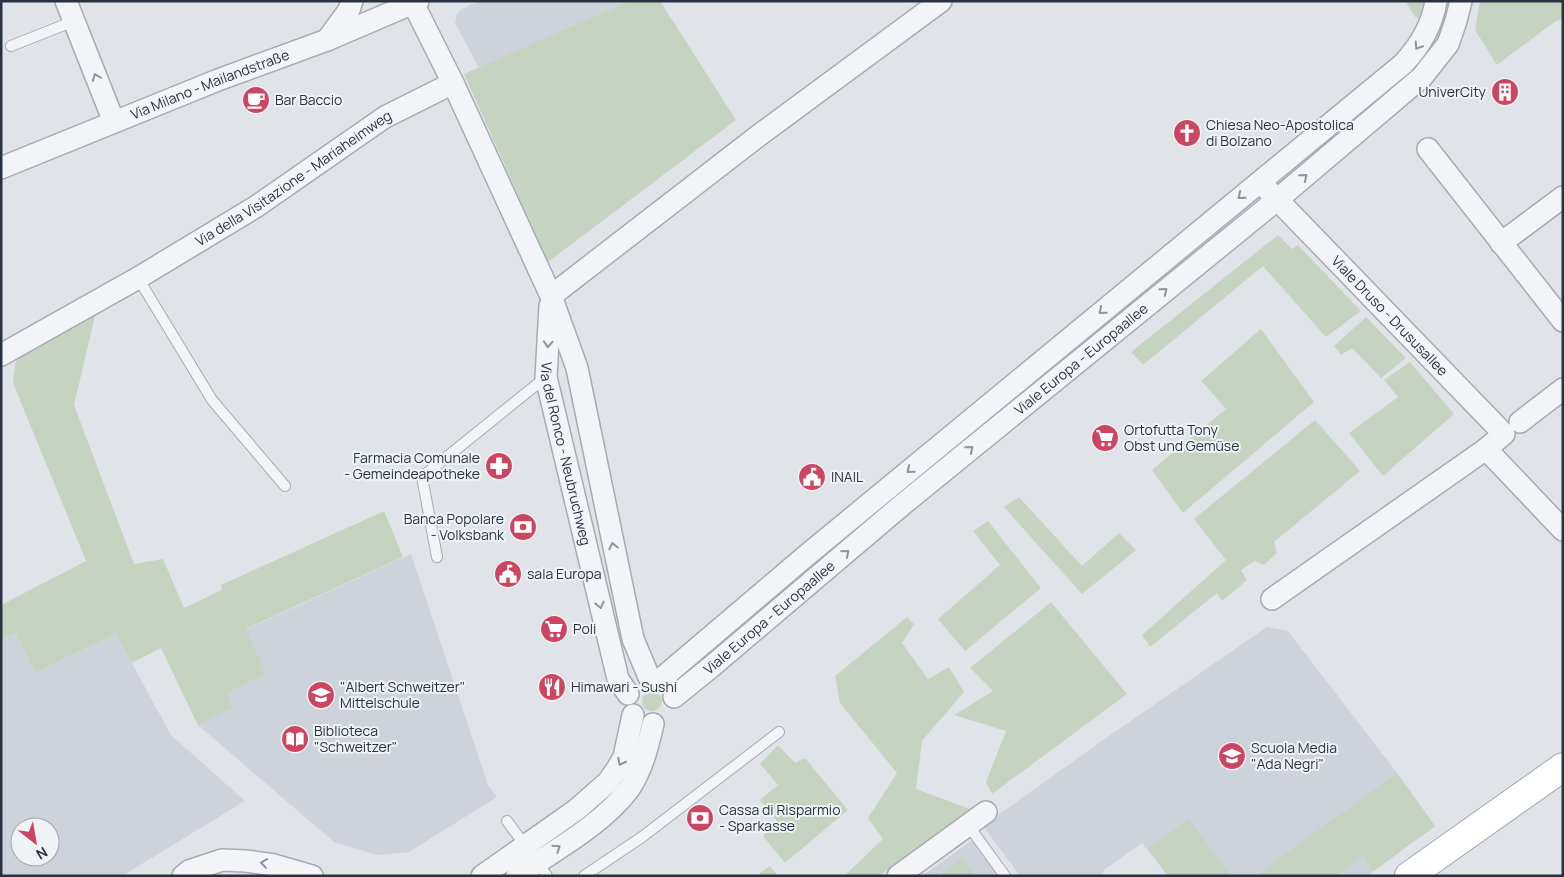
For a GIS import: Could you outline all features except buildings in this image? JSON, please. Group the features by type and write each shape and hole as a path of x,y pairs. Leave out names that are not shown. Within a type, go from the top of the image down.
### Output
{"main road":[{"path":"1423,872 1563,767"}],"street":[{"path":"327,40 349,10 352,1"},
{"path":"551,296 758,136 941,1"},
{"name":"Viale Europa - Europaallee","path":"628,694 636,682 655,678 807,555 1403,64 1416,50 1427,30 1436,1"},
{"name":"Viale Europa - Europaallee","path":"653,724 664,719 673,710 674,697 925,486 1278,199 1422,77 1437,61 1448,44 1461,1"},
{"name":"Via Milano - Mailandstraße","path":"1,168 218,80 327,40 414,2"},
{"name":"Via del Ronco - Neubruchweg","path":"414,2 551,296 577,368 633,639 655,678"},
{"path":"70,11 114,122"},
{"name":"Via della Visitazione - Mariaheimweg","path":"1,355 138,278 258,206 386,117 453,83"},
{"path":"1428,150 1563,321"},
{"name":"Viale Druso - Drususallee","path":"1260,181 1504,434 1486,449 1272,599"},
{"path":"1501,243 1563,197"},
{"name":"Via del Ronco - Neubruchweg","path":"551,296 547,383 618,679 628,694"},
{"path":"570,351 547,383 562,386 583,401"},
{"path":"1520,422 1563,388"},
{"path":"1486,449 1563,530"},
{"path":"655,678 670,687 674,697"},
{"path":"517,876 588,828 629,788 641,766 653,724 642,723 633,715 628,705 628,694"},
{"path":"482,876 537,861 582,805 608,782 618,769 624,757 633,715"},
{"path":"898,876 986,812"},
{"path":"183,876 189,871 222,860 274,865 312,876"},
{"path":"218,876 236,874 247,876"}],"lane":[{"path":"11,46 70,11"},
{"path":"138,278 212,400 285,486"},
{"path":"436,558 422,476 547,383"},
{"path":"584,876 642,837 779,732"},
{"path":"507,821 537,861"},
{"path":"968,825 1005,876"}],"shaded area":[{"path":"479,1 629,1 479,68 455,23 457,14 462,9"},
{"name":"\"Albert Schweitzer\" Mittelschule","path":"411,554 488,785 497,797 409,852 377,855 334,842 198,725 169,665"},
{"name":"Scuola Media \"Ada Negri\"","path":"1267,627 1288,631 1397,773 1435,826 1367,876 1168,876 1142,843 1104,870 1100,876 1020,876 983,826 1103,740"},
{"path":"16,633 35,673 116,634 171,735 245,801 122,876 1,876 1,640"},
{"path":"982,833 1011,876 922,876"}],"green space":[{"path":"629,1 660,1 736,120 548,262 464,74"},
{"path":"1405,1 1428,1 1423,19 1415,17"},
{"path":"1445,1 1454,1 1442,40 1424,66 1277,188 1274,184 1419,61"},
{"path":"1480,1 1563,1 1563,19 1556,21 1497,65 1475,30"},
{"path":"1278,235 1292,249 1298,245 1361,311 1326,337 1263,266 1143,365 1131,352"},
{"path":"97,308 74,405 134,564 163,559 184,608 222,590 221,585 384,511 403,557 246,629 266,674 226,693 233,708 198,725 161,648 132,663 116,634 35,673 16,633 1,640 1,605 86,561 13,383 17,351"},
{"path":"1366,317 1406,358 1381,378 1352,348 1341,355 1334,346"},
{"path":"1261,329 1314,402 1183,513 1152,470 1226,409 1201,381"},
{"path":"1410,362 1454,414 1383,476 1349,433 1398,397 1384,380"},
{"path":"1315,420 1360,471 1274,542 1277,553 1264,565 1255,561 1241,570 1247,580 1222,601 1217,593 1150,647 1142,635 1226,560 1194,519"},
{"path":"1019,497 1082,566 1119,533 1136,550 1082,594 1004,507"},
{"path":"988,521 1041,588 965,651 938,619 1000,565 973,531"},
{"path":"1051,602 1127,694 992,794 986,782 1006,731 954,715 993,691 970,668"},
{"path":"907,617 914,624 902,643 928,679 949,667 964,692 922,741 916,789 970,809 879,876 844,876 883,839 868,818 897,773 840,703 835,676"},
{"path":"652,691 659,694 662,701 659,708 652,711 645,708 642,701 645,694"},
{"path":"778,745 795,763 805,758 848,810 785,863 763,836 777,821 760,800 778,785 760,764"},
{"path":"1397,773 1435,826 1374,871 1363,856 1336,876 1255,876"},
{"path":"1189,819 1231,876 1168,876 1148,849"},
{"path":"962,858 975,876 939,876"},
{"path":"770,866 778,876 756,876"}],"place":[{"name":"UniverCity","path":"1505,92"},
{"name":"Bar Baccio","path":"256,100"},
{"name":"Chiesa Neo-Apostolica di Bolzano","path":"1187,133"},
{"name":"Ortofutta Tony Obst und Gemüse","path":"1105,438"},
{"name":"Farmacia Comunale - Gemeindeapotheke","path":"499,466"},
{"name":"INAIL","path":"812,477"},
{"name":"Banca Popolare - Volksbank","path":"523,527"},
{"name":"sala Europa","path":"508,574"},
{"name":"Poli","path":"554,629"},
{"name":"Himawari - Sushi","path":"552,687"},
{"name":"\"Albert Schweitzer\" Mittelschule","path":"321,695"},
{"name":"Biblioteca \"Schweitzer\"","path":"295,739"},
{"name":"Scuola Media \"Ada Negri\"","path":"1232,756"},
{"name":"Cassa di Risparmio - Sparkasse","path":"700,818"}]}
